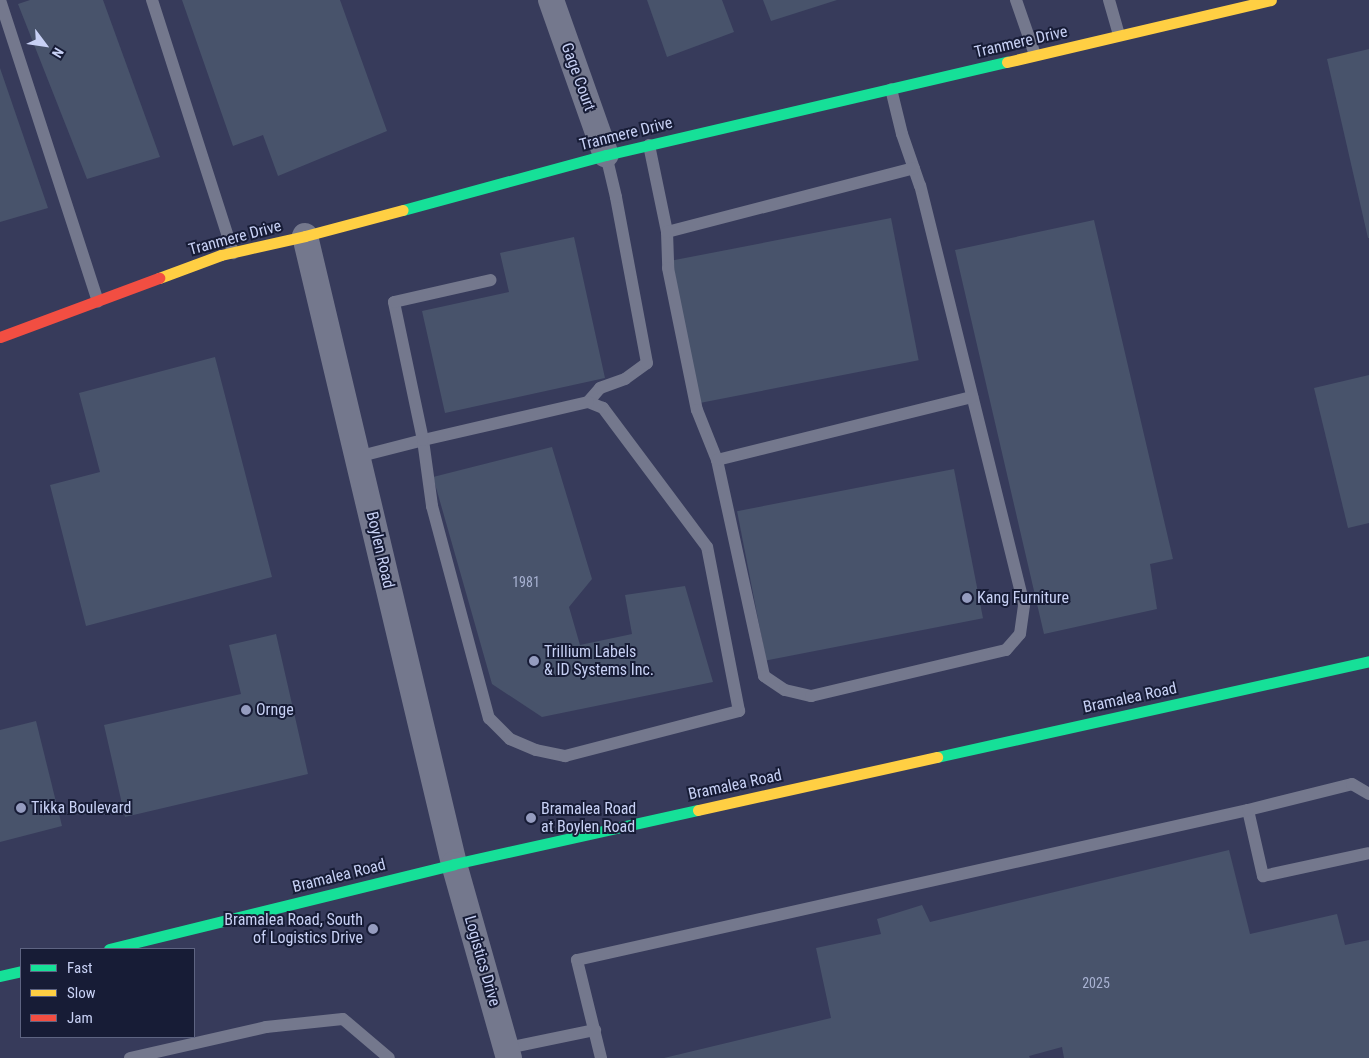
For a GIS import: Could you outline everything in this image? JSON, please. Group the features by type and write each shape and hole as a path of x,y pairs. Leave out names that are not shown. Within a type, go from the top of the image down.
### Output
{"street":[{"name":"Gage Court","path":"551,0 606,155"},
{"name":"Tranmere Drive","path":"0,337 233,252 305,236 606,155 1271,0"},
{"name":"Boylen Road","path":"305,236 454,864"},
{"name":"Bramalea Road","path":"113,948 454,864 1369,661"},
{"name":"Logistics Drive","path":"454,864 508,1053"},
{"path":"0,976 20,971"}],"lane":[{"path":"0,0 98,300"},
{"path":"152,0 233,252"},
{"path":"1016,0 1034,55"},
{"path":"1109,0 1119,36"},
{"path":"649,145 667,232 668,268 697,410 717,460 764,676 785,690 811,696 1006,650 1020,634 1024,605 920,186 902,134 891,89"},
{"path":"588,402 600,388 625,379 647,362 616,197 606,155"},
{"path":"667,232 914,168"},
{"path":"358,457 423,440 588,402 603,408 706,547 739,711 565,756 536,750 510,740 489,718 432,506 423,440 394,302 491,280"},
{"path":"717,460 972,397"},
{"path":"601,1058 577,960 1248,810 1352,784 1369,794"},
{"path":"1248,810 1263,876 1369,853"},
{"path":"130,1058 266,1027 343,1019 389,1058"},
{"path":"508,1053 595,1030"}],"building":[{"path":"30,0 103,0 160,157 87,179 18,4"},
{"path":"182,0 340,0 387,131 278,176 263,135 233,146"},
{"path":"647,0 722,0 734,32 667,57"},
{"path":"763,0 837,0 771,21"},
{"path":"1369,49 1369,238 1368,238 1327,59"},
{"path":"0,68 48,208 0,222"},
{"path":"891,218 919,360 700,403 672,261"},
{"path":"1094,220 1173,559 1150,564 1157,609 1044,634 955,250"},
{"path":"574,237 605,378 445,413 422,311 509,292 500,253"},
{"path":"215,357 272,577 86,626 50,485 100,472 79,393"},
{"path":"1369,375 1369,523 1348,528 1314,388"},
{"path":"552,447 592,579 569,607 580,645 632,634 625,595 685,586 713,682 542,717 492,684 433,477"},
{"path":"954,469 983,618 766,660 737,511"},
{"path":"276,634 308,774 125,817 104,725 241,694 229,645"},
{"path":"36,721 62,826 0,842 0,730"},
{"path":"1229,850 1250,934 1337,914 1345,945 1369,940 1369,1058 1064,1058 1062,1047 1029,1056 1030,1058 664,1058 831,1018 816,948 881,934 877,919 922,905 930,922"}],"traffic: fast":[{"path":"403,210 606,155 1007,62"},
{"path":"937,757 1369,661"},
{"path":"113,948 454,864 698,810"},
{"path":"0,976 20,971"}],"traffic: slow":[{"path":"1007,62 1271,0"},
{"path":"159,278 221,255 305,236 403,210"},
{"path":"698,810 937,757"}],"traffic: jam":[{"path":"0,337 159,278"}],"place":[{"name":"Kang Furniture","path":"967,598"},
{"name":"Trillium Labels & ID Systems Inc.","path":"534,661"},
{"name":"Ornge","path":"246,710"},
{"name":"Tikka Boulevard","path":"21,808"},
{"name":"Bramalea Road at Boylen Road","path":"531,818"},
{"name":"Bramalea Road, South of Logistics Drive","path":"373,929"}]}
